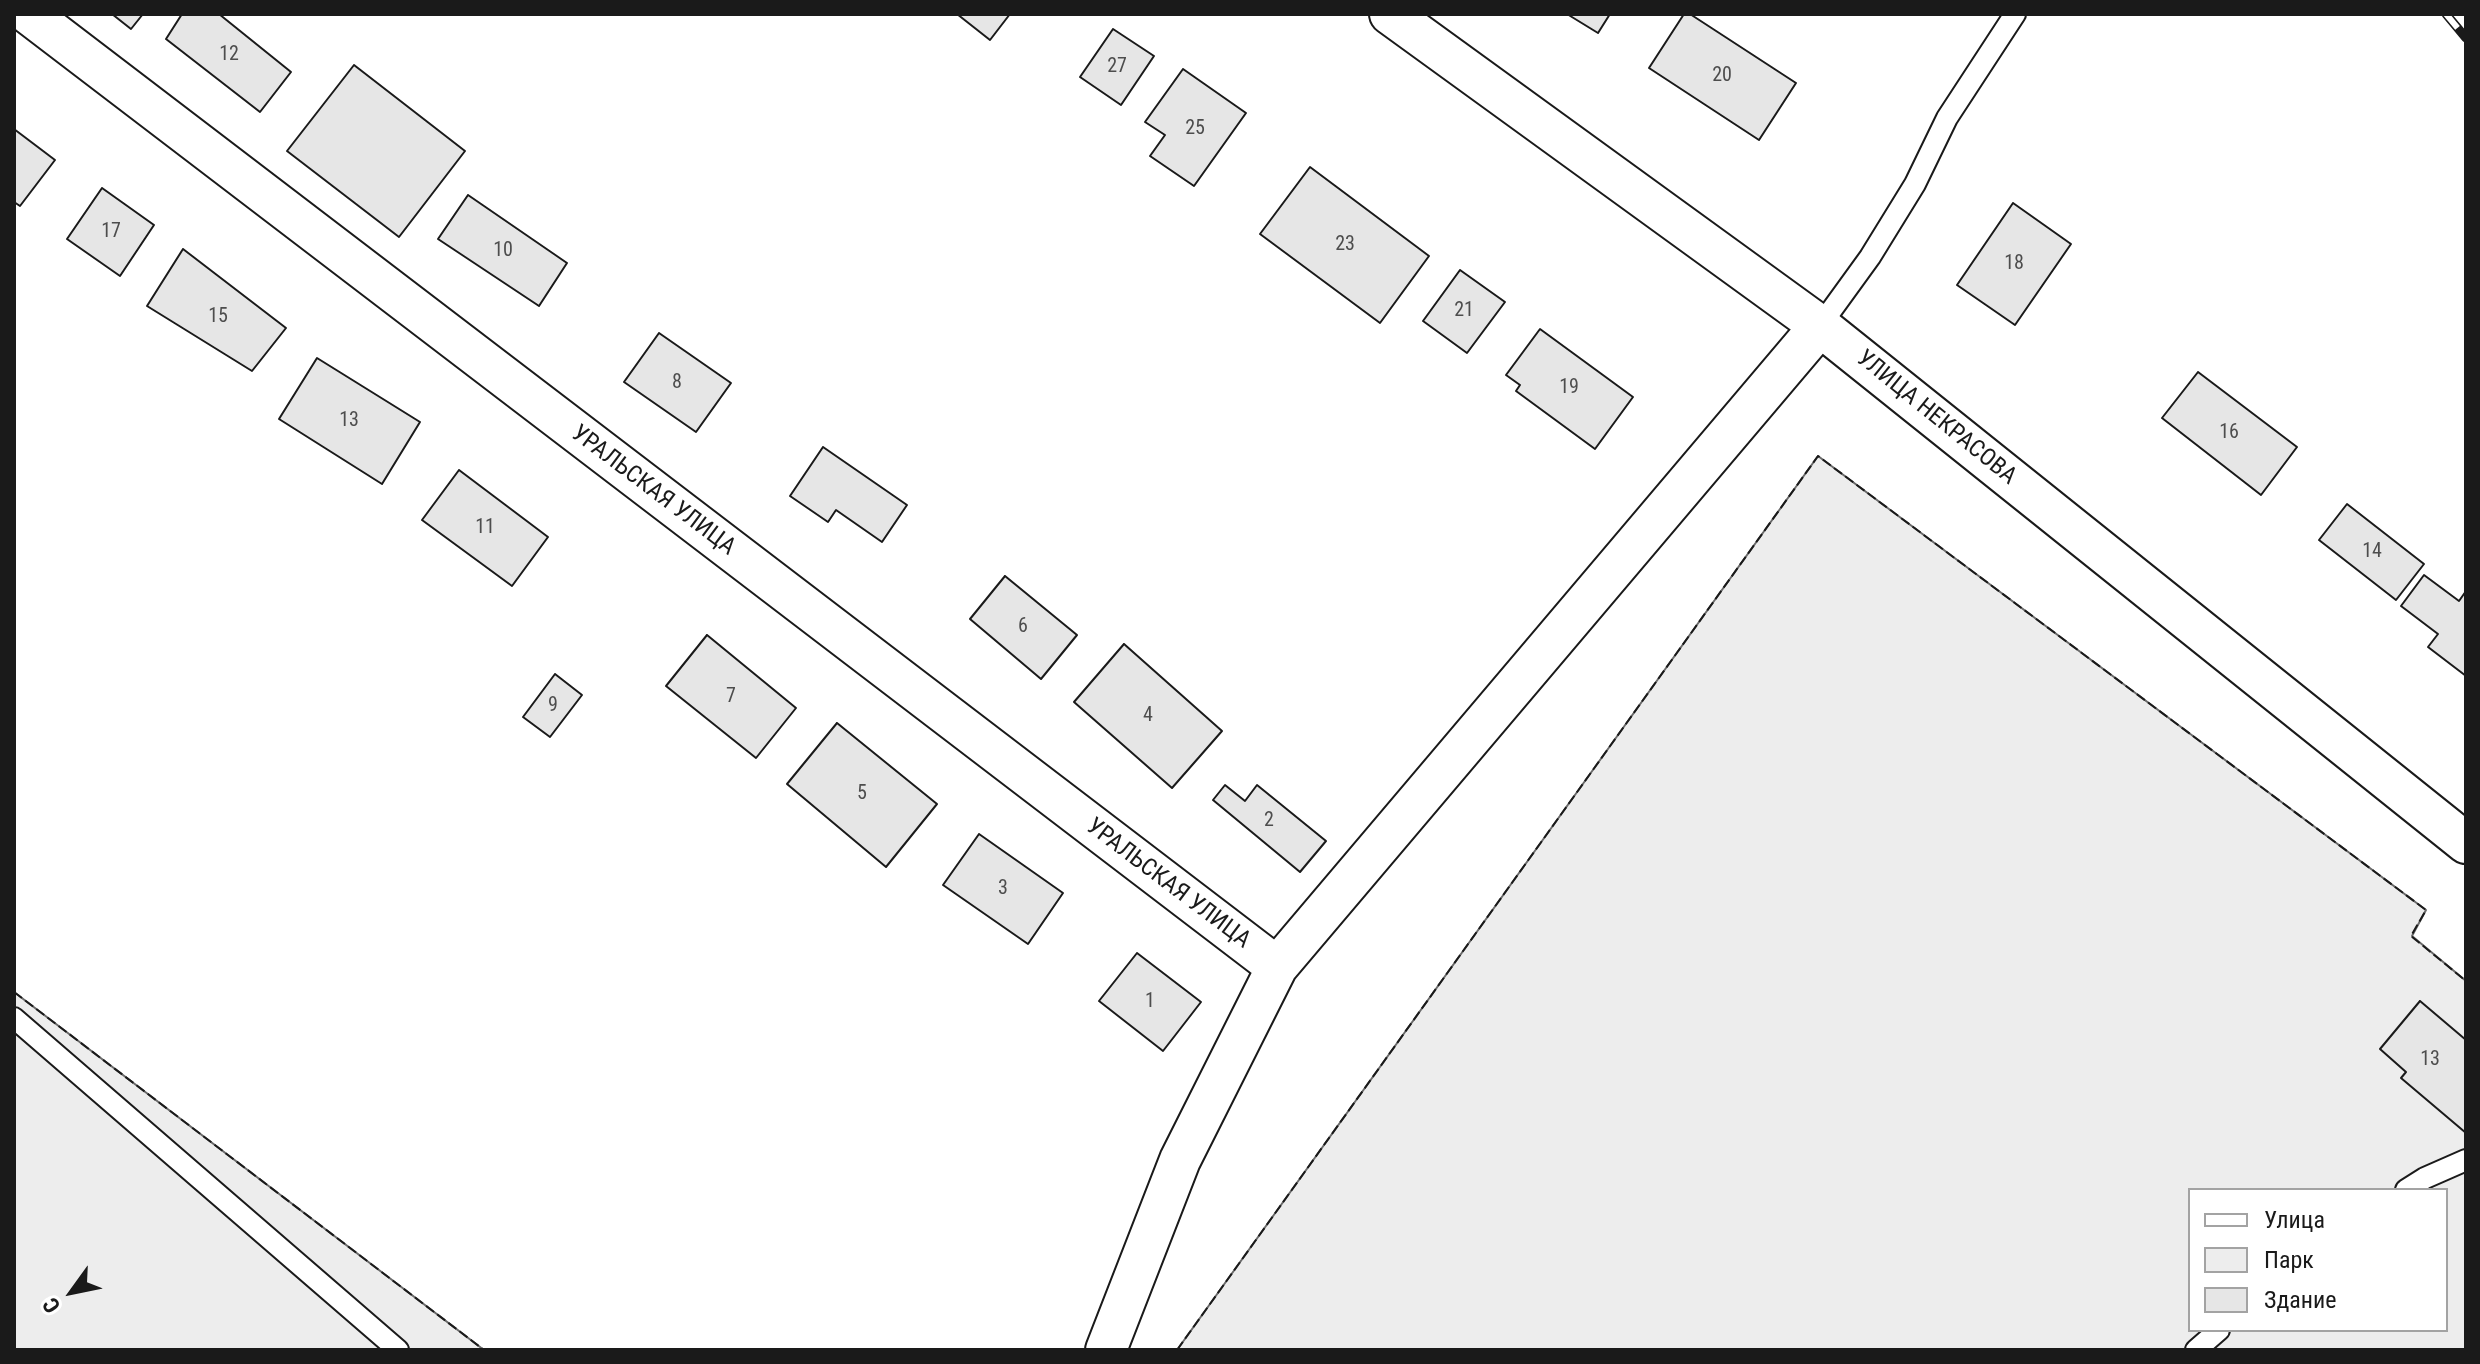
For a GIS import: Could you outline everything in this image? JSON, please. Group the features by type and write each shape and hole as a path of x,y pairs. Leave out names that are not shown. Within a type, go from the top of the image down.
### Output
{"street":[{"name":"УРАЛЬСКАЯ УЛИЦА","path":"29,14 1277,967"},
{"name":"УЛИЦА НЕКРАСОВА","path":"1390,14 1820,326 2466,843"},
{"path":"1106,1350 1180,1160 1277,967 1820,326"}],"lane":[{"path":"1820,326 1870,257 1915,184 1947,118 2015,14"},
{"path":"16,1022 398,1350"},
{"path":"2409,1188 2466,1160"},
{"path":"2196,1350 2217,1332"}],"green space":[{"path":"1818,456 2426,910 2412,936 2466,981 2466,1350 1177,1350"},
{"path":"14,992 484,1350 14,1350"}],"building":[{"path":"112,14 143,14 131,29"},
{"path":"182,14 219,14 291,72 260,112 166,39"},
{"path":"957,14 1010,14 990,40"},
{"path":"1567,14 1610,14 1598,33"},
{"path":"1684,14 1690,14 1796,83 1759,140 1649,68"},
{"path":"1113,29 1154,56 1121,105 1080,77"},
{"path":"354,65 465,151 399,237 287,151"},
{"path":"1183,69 1246,113 1194,186 1150,156 1165,135 1145,122"},
{"path":"14,129 55,160 20,206 14,202"},
{"path":"1310,167 1429,256 1380,323 1260,234"},
{"path":"102,188 154,225 120,276 67,239"},
{"path":"468,195 567,263 539,306 438,239"},
{"path":"2013,203 2071,244 2015,325 1957,285"},
{"path":"183,249 286,328 252,371 147,306"},
{"path":"1460,270 1505,302 1467,353 1423,321"},
{"path":"1540,329 1633,397 1595,449 1516,391 1520,385 1506,375"},
{"path":"659,333 731,383 696,432 624,382"},
{"path":"317,358 420,422 382,484 279,419"},
{"path":"2198,372 2297,447 2261,495 2162,418"},
{"path":"823,447 907,505 882,542 836,510 828,522 790,496"},
{"path":"459,470 548,537 512,586 422,520"},
{"path":"2347,504 2424,564 2396,600 2319,540"},
{"path":"2424,575 2459,601 2466,591 2466,676 2428,647 2438,634 2401,606"},
{"path":"1005,576 1077,635 1041,679 970,619"},
{"path":"707,635 796,708 756,758 666,686"},
{"path":"1124,644 1222,731 1172,788 1074,702"},
{"path":"555,674 582,695 550,737 523,717"},
{"path":"837,723 937,804 886,867 787,784"},
{"path":"1225,785 1245,801 1257,785 1326,841 1300,872 1213,800"},
{"path":"979,834 1063,893 1028,944 943,885"},
{"path":"1137,953 1201,1002 1163,1051 1099,1001"},
{"path":"2420,1001 2466,1040 2466,1133 2401,1078 2406,1072 2380,1049"}],"railway":[{"path":"2446,14 2466,38"}],"fence":[{"path":"1177,1350 1818,456 2426,910 2411,936 2466,981"},
{"path":"14,992 484,1350"}]}
